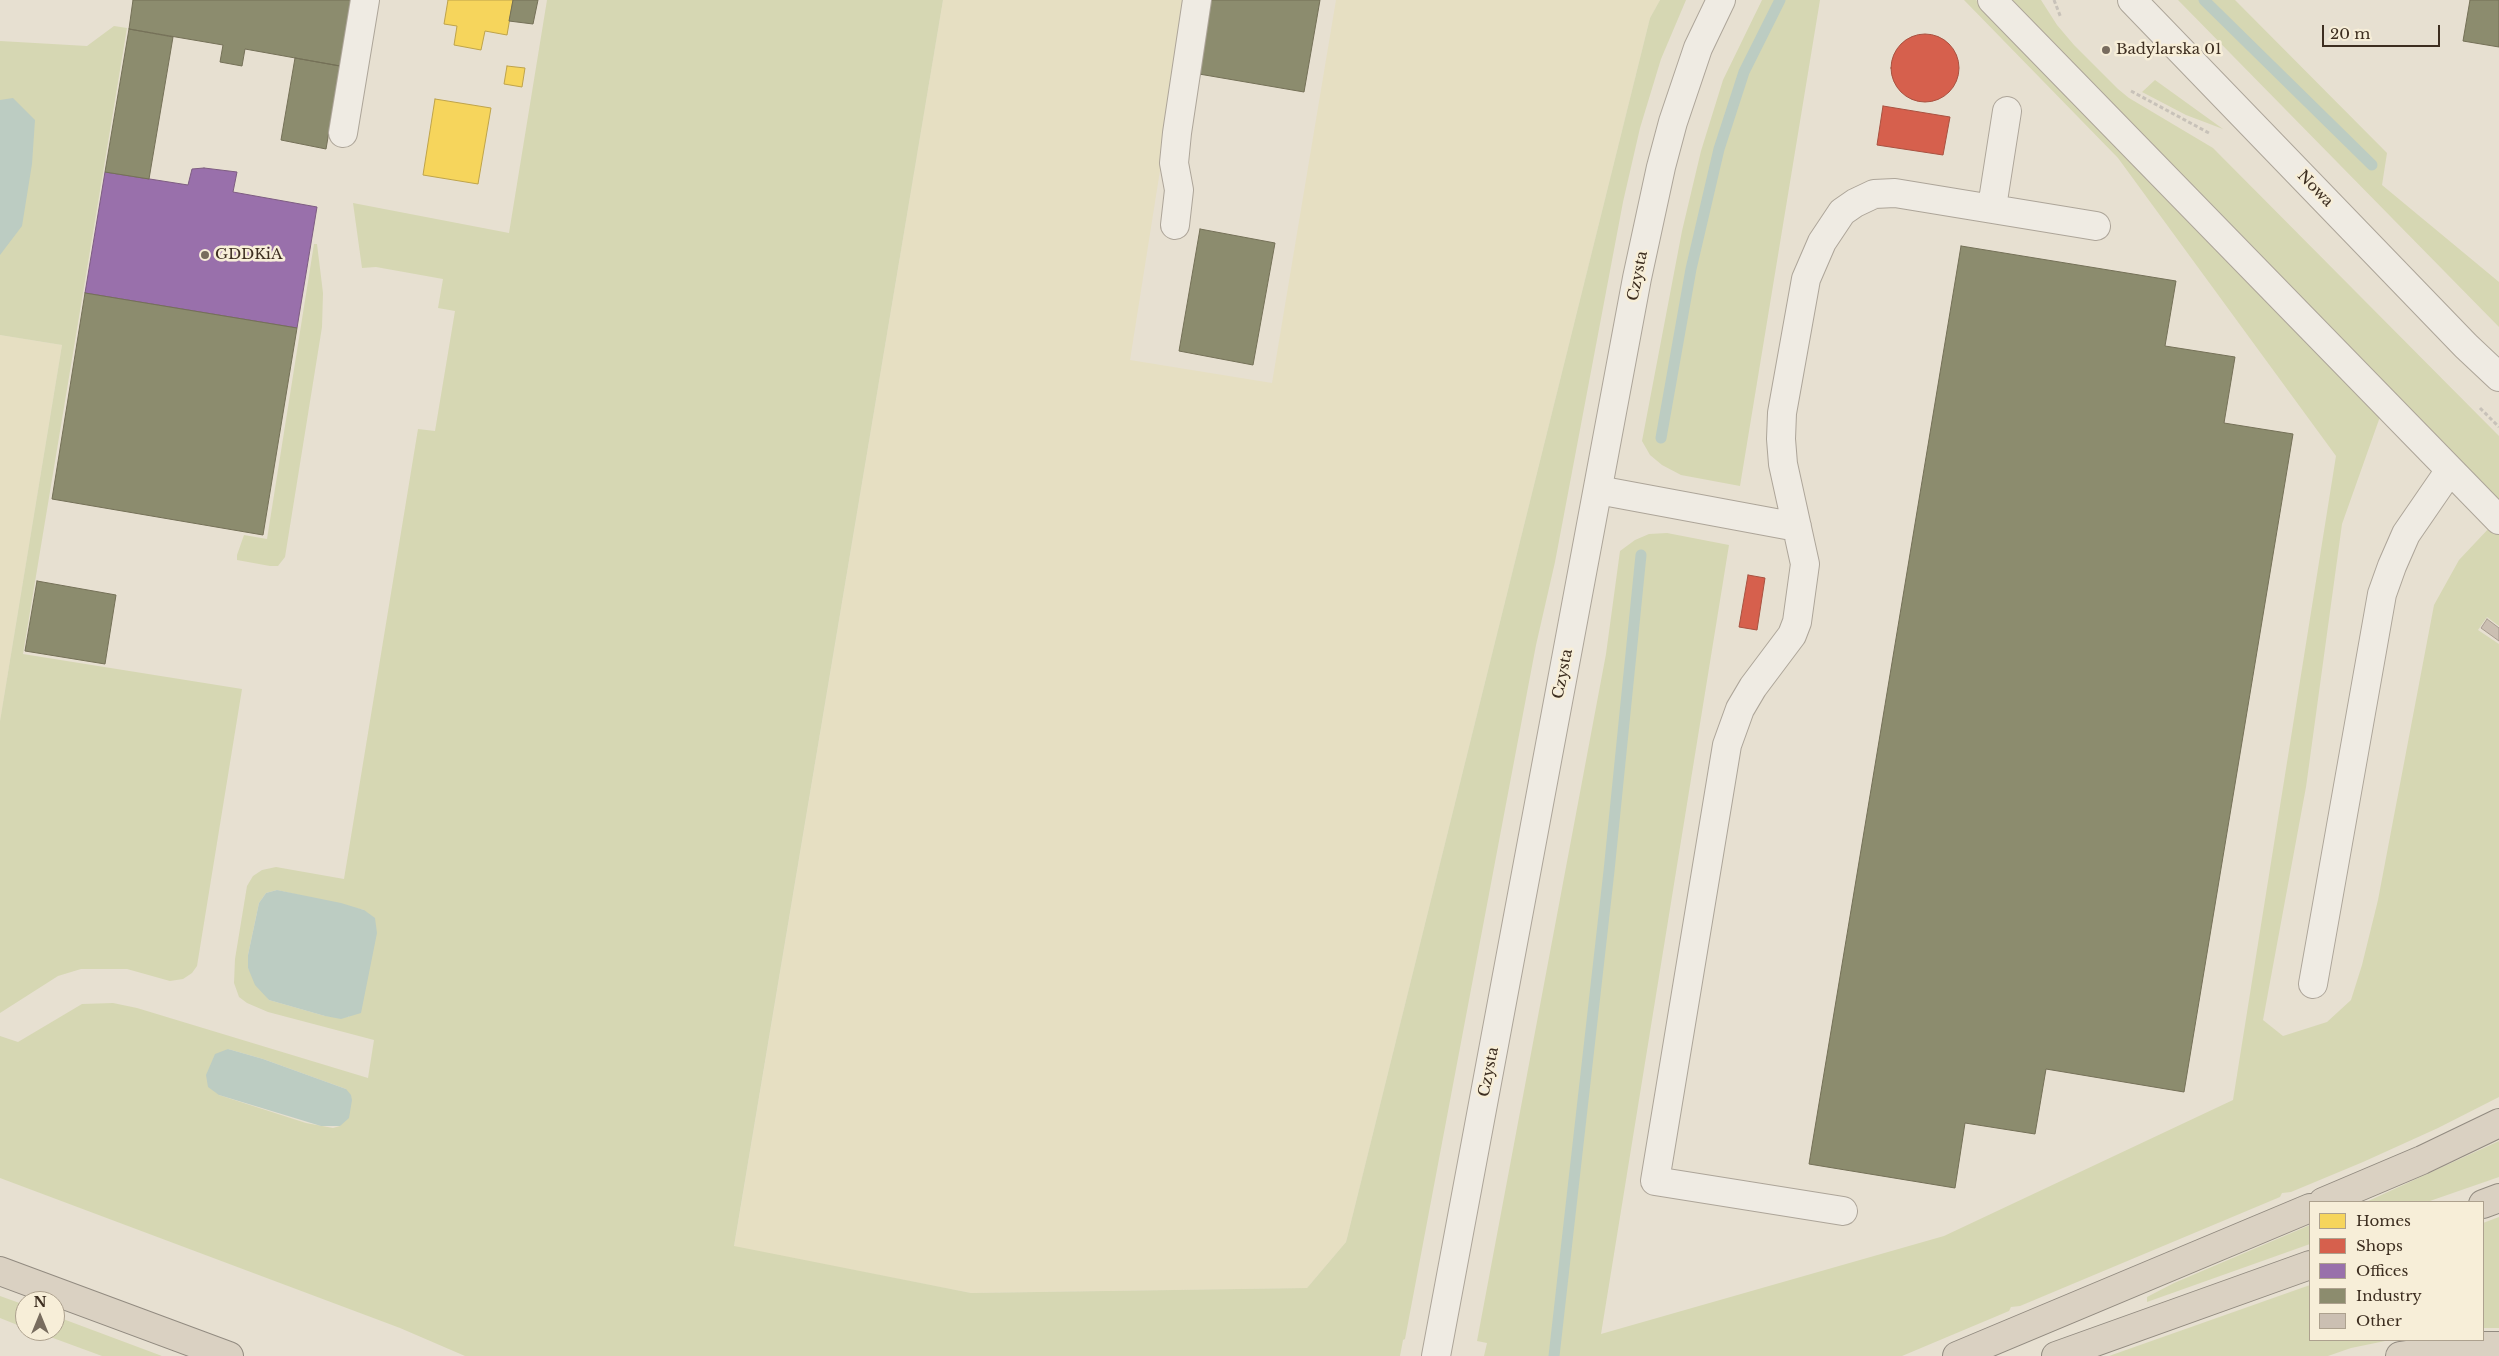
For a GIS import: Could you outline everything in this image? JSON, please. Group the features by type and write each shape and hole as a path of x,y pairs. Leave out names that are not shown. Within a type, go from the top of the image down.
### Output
{"highway":[{"path":"2325,1201 2422,1160 2499,1123"},
{"path":"2484,1204 2499,1198"},
{"path":"1957,1356 2309,1208"},
{"path":"2056,1356 2309,1265"},
{"path":"0,1270 229,1356"},
{"path":"2400,1356 2465,1346 2499,1346"}],"street":[{"path":"343,134 365,0"},
{"path":"1175,225 1179,190 1174,163 1197,0"},
{"name":"Czysta","path":"1436,1356 1637,278 1661,168 1693,63 1721,0"},
{"path":"1992,0 2311,325 2499,520"},
{"name":"Nowa","path":"2132,0 2459,339 2499,377"},
{"path":"1992,207 2007,111"},
{"path":"1843,1211 1655,1181 1727,744 1740,709 1752,687 1792,635 1797,622 1805,564 1783,464 1781,439 1782,413 1806,279 1822,242 1842,212 1874,194 1895,193 1992,207 2096,226"},
{"path":"2313,984 2382,594 2406,534 2450,470"},
{"path":"1598,490 1798,526"}],"path":[{"path":"2054,0 2059,16 2064,22"},
{"path":"2129,90 2215,137"},
{"path":"2477,404 2499,427"}],"shaded area":[{"path":"943,0 1187,0 1130,360 1272,383 1336,0 1660,0 1650,18 1346,1242 1307,1288 971,1293 734,1247"},
{"path":"13,98 35,120 32,164 22,226 0,255 0,100"},
{"path":"0,335 62,345 0,721"},
{"path":"277,890 341,903 364,910 375,918 377,933 361,1013 341,1019 325,1016 269,1000 255,985 248,968 248,955 259,903 266,893"},
{"path":"228,1049 263,1059 346,1089 351,1095 352,1100 349,1118 340,1126 321,1126 219,1095 208,1087 206,1075 215,1054"}],"green space":[{"path":"547,0 943,0 734,1246 971,1293 1307,1288 1346,1242 1650,18 1660,0 1686,0 1661,59 1640,128 1623,202 1555,562 1536,645 1405,1339 1403,1340 1400,1356 465,1356 400,1328 0,1178 0,1036 18,1042 82,1004 113,1003 137,1008 368,1078 374,1040 268,1012 247,1003 239,997 234,983 235,959 247,886 253,876 262,870 276,867 344,879 418,429 435,431 455,311 438,308 443,279 376,267 362,268 353,203 509,233","holes":["277,890 364,910 349,1017 325,1016 269,1000 248,968 248,955 259,903 266,893","228,1049 263,1059 346,1089 340,1126 333,1128 306,1123 219,1095"]},
{"path":"1762,0 1820,0 1740,486 1681,475 1662,465 1650,455 1642,441 1682,231 1701,151 1723,80"},
{"path":"1964,0 1976,0 2123,148 2381,414 2342,524 2306,787 2263,1020 2283,1036 2327,1022 2351,1000 2378,900 2434,605 2459,560 2491,526 2499,534 2499,626 2487,617 2478,630 2499,644 2499,1097 2438,1128 2363,1162 2291,1192 2282,1193 2280,1197 2020,1306 2011,1307 2009,1311 1902,1356 1484,1356 1487,1343 1477,1341 1606,654 1620,551 1635,540 1649,534 1667,533 1729,545 1601,1334 1944,1236 2233,1100 2336,456 2118,158"},
{"path":"2006,0 2041,0 2057,25 2074,45 2118,89 2129,98 2213,148 2499,436 2499,505"},
{"path":"2178,0 2235,0 2387,153 2382,185 2499,282 2499,327"},
{"path":"114,26 127,28 23,654 242,689 197,966 192,973 183,979 170,981 127,969 81,969 58,976 0,1013 0,721 62,345 0,335 0,41 87,46"},
{"path":"2155,80 2223,129 2186,115 2142,92"},
{"path":"314,244 317,244 323,293 322,327 285,557 278,566 237,560 244,535 267,539"},
{"path":"2499,1141 2499,1177 2430,1201 2368,1201"},
{"path":"2499,1217 2499,1328 2484,1328 2484,1223"},
{"path":"2309,1225 2309,1244 2147,1302 2147,1297 2174,1283"},
{"path":"2309,1285 2309,1341 2385,1341 2351,1348 2328,1356 2109,1356"},
{"path":"0,1296 15,1301 15,1324 0,1318"},
{"path":"65,1320 162,1356 102,1356 61,1341 65,1341"}],"building: Homes":[{"path":"448,0 513,0 507,35 485,31 481,50 454,45 457,26 444,24"},
{"path":"507,66 525,68 522,87 504,84"},
{"path":"435,99 491,108 478,184 423,175"}],"building: Shops":[{"path":"1925,34 1938,37 1949,44 1956,55 1959,68 1956,81 1949,92 1938,99 1925,102 1912,99 1901,92 1894,81 1891,68 1894,55 1901,44 1912,37"},
{"path":"1883,106 1950,117 1943,155 1877,145"},
{"path":"1748,575 1765,578 1757,630 1739,627"}],"building: Offices":[{"path":"204,168 237,172 233,192 317,207 297,328 85,293 105,172 188,185 192,169"}],"building: Industry":[{"path":"133,0 351,0 340,66 245,49 242,66 220,62 223,45 129,29"},
{"path":"513,0 538,0 533,24 509,21"},
{"path":"1211,0 1320,0 1304,92 1199,74"},
{"path":"2470,0 2499,0 2499,47 2463,41"},
{"path":"129,29 173,37 149,179 105,172"},
{"path":"295,58 340,66 326,149 281,140"},
{"path":"1200,229 1275,243 1253,365 1179,351"},
{"path":"1961,246 2176,281 2165,346 2235,357 2224,423 2293,434 2184,1092 2046,1069 2035,1134 1965,1123 1955,1188 1809,1164"},
{"path":"85,293 297,328 263,535 52,499"},
{"path":"37,581 116,595 105,664 25,651"}],"building: Other":[{"path":"2487,619 2499,628 2499,641 2481,628"}],"waterway":[{"path":"1661,438 1691,269 1719,149 1744,72 1780,0"},
{"path":"2204,0 2372,165"},
{"path":"1554,1356 1609,871 1641,555"}],"place":[{"name":"Badylarska 01","path":"2106,50"},
{"name":"GDDKiA","path":"205,255"}]}
